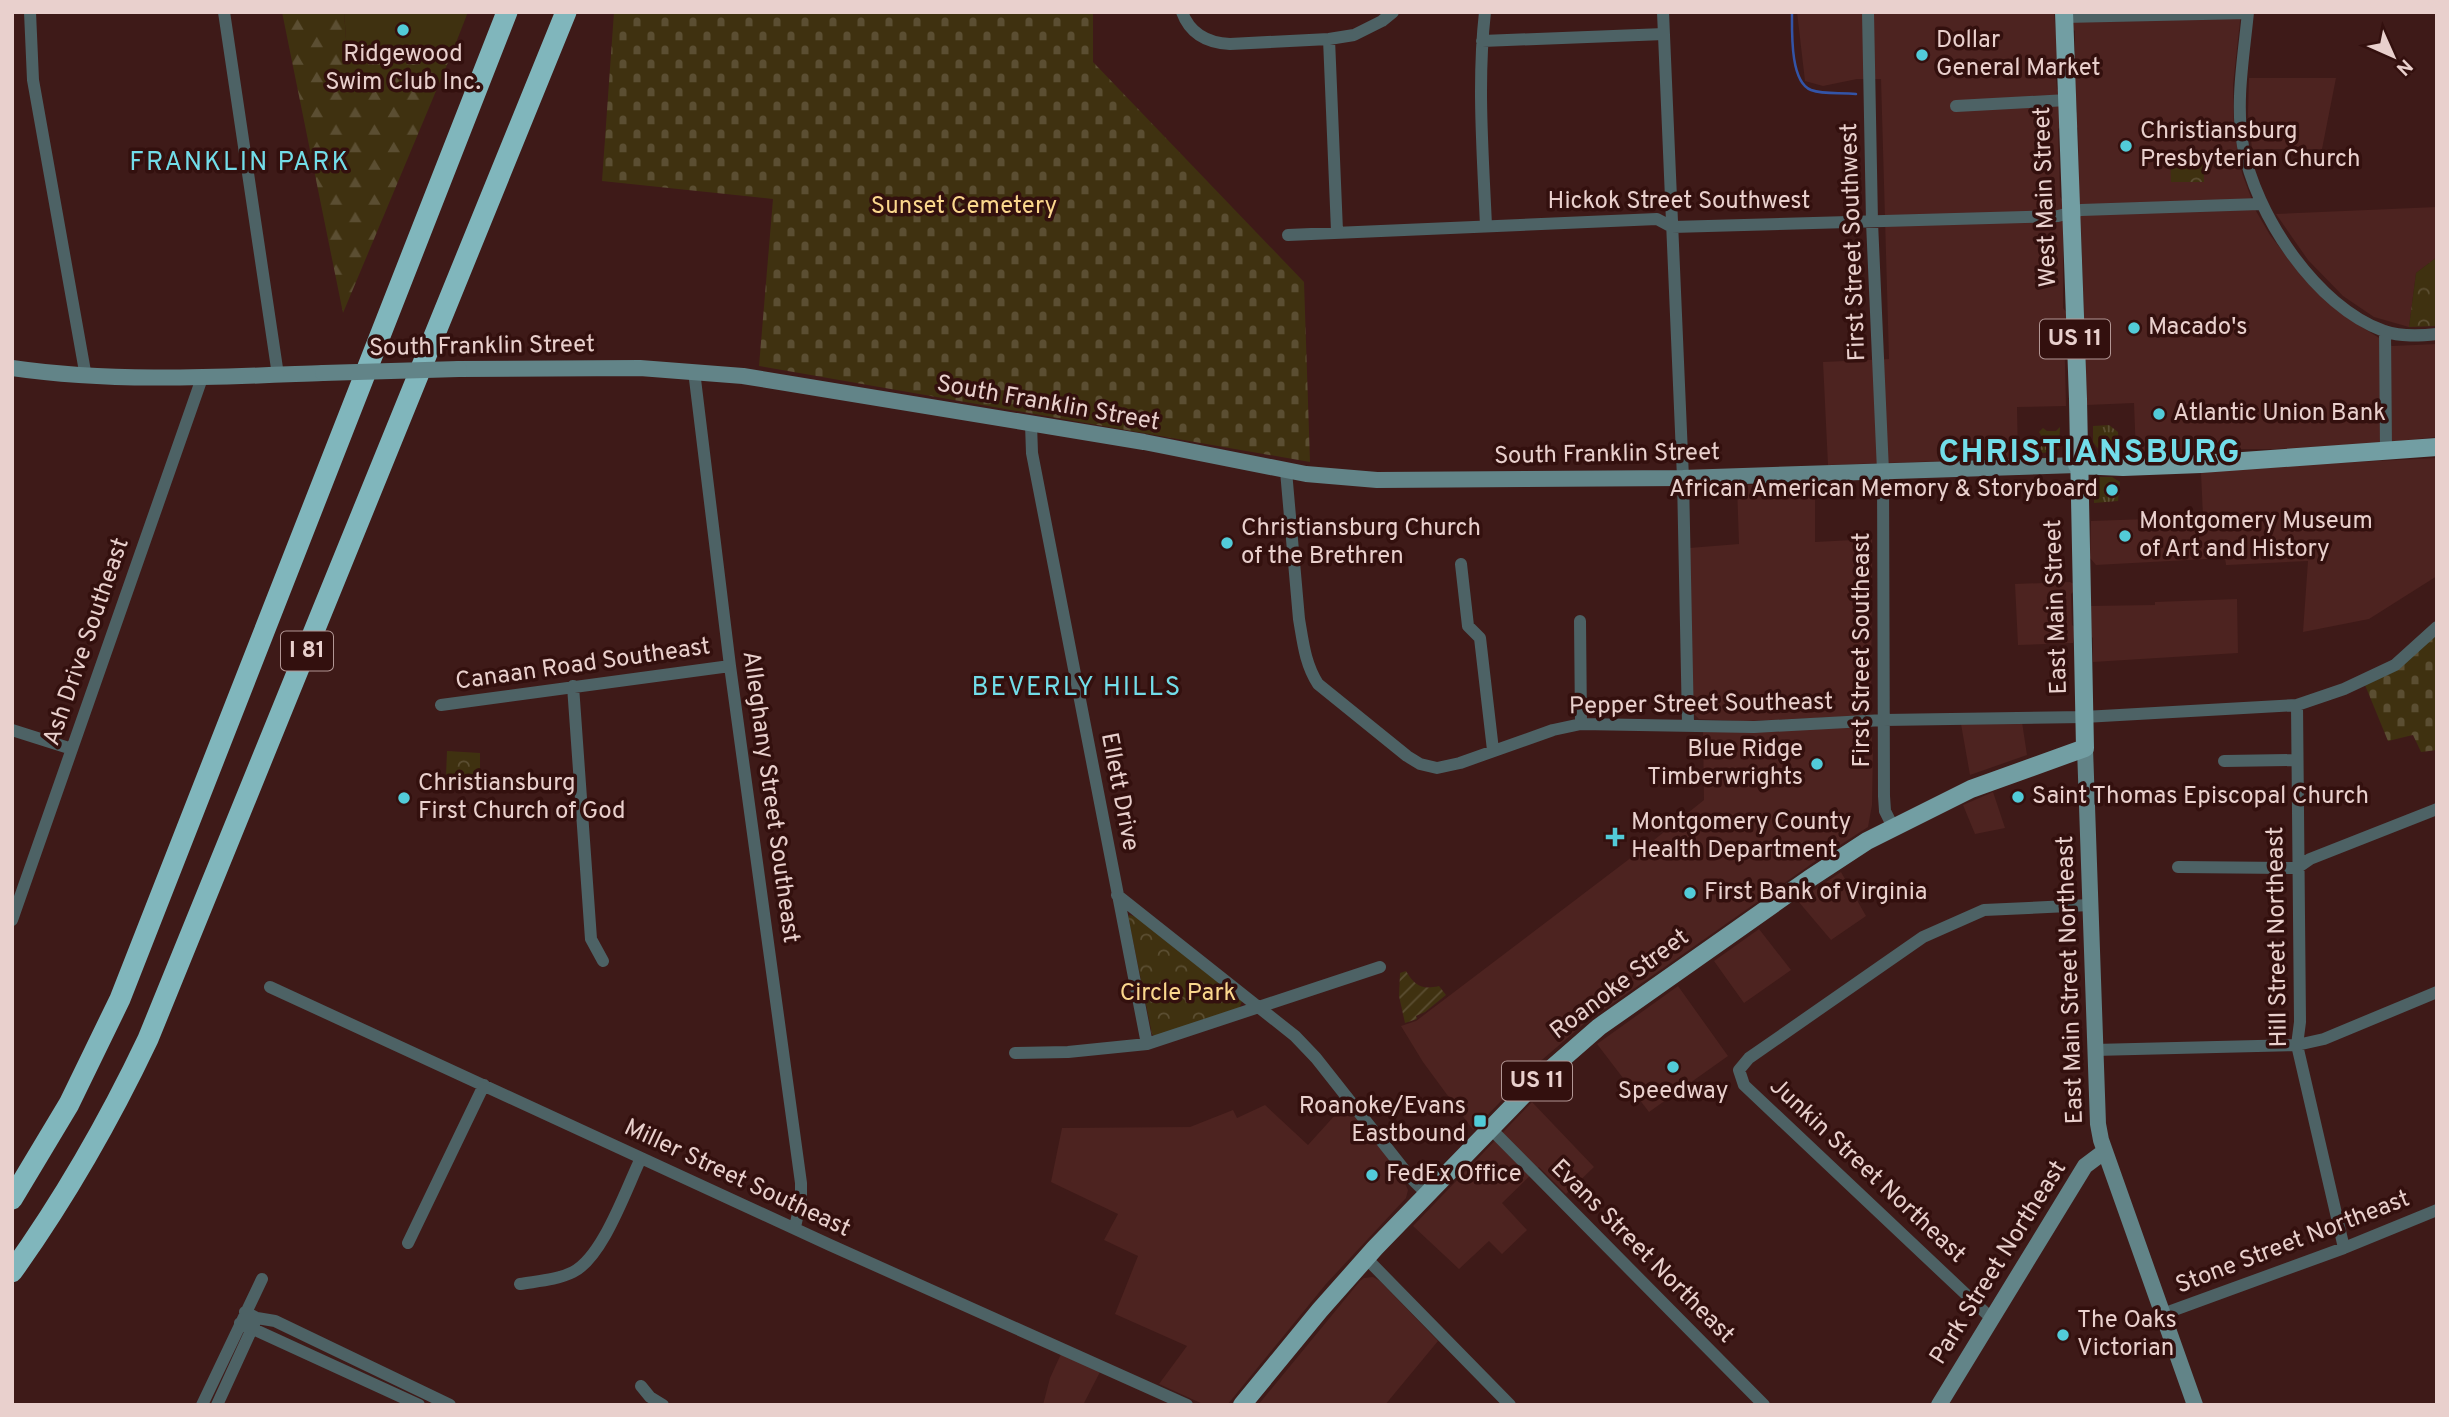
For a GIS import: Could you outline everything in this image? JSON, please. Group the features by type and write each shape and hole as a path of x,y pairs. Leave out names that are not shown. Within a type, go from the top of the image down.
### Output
{"highway":[{"name":"I 81","path":"12,1199 69,1104 120,999 507,12"},
{"name":"I 81","path":"12,1272 81,1168 116,1107 148,1039 566,12"}],"main road":[{"name":"West Main Street","path":"2064,15 2077,465"},
{"name":"South Franklin Street","path":"12,368 86,377 202,378 460,369 640,368 694,371 788,383 1144,442 1286,471 1377,480 1683,478 2077,465"},
{"path":"2077,465 2123,467 2201,464 2437,447"},
{"name":"East Main Street","path":"2077,465 2084,748"},
{"name":"Roanoke Street","path":"1242,1405 1366,1258 1536,1082 1598,1027 1809,879 1893,827 1971,789 2084,748"},
{"name":"East Main Street Northeast","path":"2084,748 2098,1124 2105,1151 2195,1405"},
{"name":"Park Street Northeast","path":"1939,1405 2085,1166 2105,1151"}],"street":[{"path":"30,12 33,80 86,377"},
{"path":"224,12 278,374"},
{"path":"1182,12 1195,32 1217,43 1329,39 1354,35 1393,12"},
{"path":"1485,12 1481,110 1486,226"},
{"path":"1663,12 1683,478 1688,724"},
{"name":"First Street Southwest","path":"1868,12 1872,222 1883,471"},
{"path":"2064,15 2248,13 2241,96 2242,137 2246,160 2260,204 2287,246 2314,280 2340,304 2385,331 2412,336 2437,334"},
{"path":"1482,41 1664,34"},
{"path":"1329,39 1337,231"},
{"path":"1956,106 2067,100"},
{"name":"Hickok Street Southwest","path":"1288,234 1657,219 1672,227 1872,222 2058,216 2081,210 2260,204"},
{"path":"2385,331 2386,451"},
{"name":"Alleghany Street Southeast","path":"694,371 730,666 801,1183 801,1200 795,1227"},
{"name":"Ash Drive Southeast","path":"12,920 202,378"},
{"name":"Ellett Drive","path":"1031,424 1032,453 1147,1044"},
{"name":"Pepper Street Southeast","path":"1286,471 1303,643 1312,674 1318,684 1420,764 1437,768 1461,763 1553,730 1581,724 1754,727 1884,720 2084,717 2297,705 2344,689 2395,665 2437,628"},
{"name":"First Street Southeast","path":"1883,471 1884,796 1885,811 1893,827"},
{"path":"1461,564 1468,626 1480,638 1493,750"},
{"path":"1580,621 1581,724"},
{"name":"Canaan Road Southeast","path":"441,705 573,685 730,666"},
{"path":"573,685 591,939 603,961"},
{"name":"Hill Street Northeast","path":"2297,705 2300,1022 2297,1045 2344,1248"},
{"path":"12,730 72,749"},
{"path":"2224,761 2296,760"},
{"path":"2178,867 2297,868 2310,859 2437,809"},
{"path":"1116,895 1295,1036 1316,1058 1410,1177 1427,1194"},
{"name":"Junkin Street Northeast","path":"1991,1318 1744,1085 1739,1070 1749,1058 1923,937 1984,910 2090,905"},
{"path":"1015,1053 1068,1052 1147,1044 1380,967"},
{"name":"Miller Street Southeast","path":"270,987 1187,1405"},
{"path":"2094,1049 2297,1045 2324,1039 2437,992"},
{"path":"408,1243 484,1085"},
{"name":"Evans Street Northeast","path":"1490,1128 1764,1405"},
{"path":"520,1284 558,1278 574,1272 589,1261 603,1240 641,1158"},
{"name":"Stone Street Northeast","path":"2163,1314 2344,1248 2437,1210"},
{"path":"1366,1258 1510,1405"},
{"path":"217,1405 262,1279"},
{"path":"202,1405 248,1320"},
{"path":"248,1320 419,1405"},
{"path":"248,1320 275,1321 450,1405"},
{"path":"641,1386 650,1397 663,1405"}],"shaded area":[{"path":"1797,12 2054,12 2059,67 2055,68 2057,89 2060,91 2061,126 2058,129 2060,197 2063,200 2063,308 2067,313 2064,325 2066,406 2017,407 2018,460 1828,465 1823,362 1889,359 1881,79 1857,79 1823,86 1805,81"},
{"path":"2071,12 2241,12 2233,85 2234,130 2242,173 2256,211 2270,235 2305,280 2349,319 2392,346 2437,344 2437,437 2377,443 2276,449 2207,449 2187,454 2136,455 2134,403 2087,405 2081,230 2077,228 2079,187 2078,128 2074,125 2074,114 2077,112 2073,53 2075,31 2072,29"},
{"path":"2249,78 2336,78 2322,149 2252,149 2248,114"},
{"path":"2437,207 2437,257 2416,273 2409,327 2374,317 2343,296 2308,260 2276,214"},
{"path":"2437,458 2437,576 2369,619 2303,632 2308,561 2226,565 2225,558 2096,565 2090,558 2091,521 2203,517 2201,473 2238,468"},
{"path":"1815,483 1815,542 1872,539 1871,711 1863,716 1743,721 1699,719 1692,712 1689,548 1739,544 1737,485"},
{"path":"2015,584 2074,584 2071,594 2072,625 2076,628 2073,643 2018,645"},
{"path":"2237,599 2238,653 2093,662 2093,638 2089,635 2088,606 2155,605 2155,602"},
{"path":"2022,722 2027,755 1970,775 1961,724"},
{"path":"1865,726 1871,732 1873,749 1872,805 1868,827 1585,1023 1536,1065 1473,1130 1423,1062 1401,1026 1416,1021 1704,800 1703,730"},
{"path":"1993,792 2005,828 1975,834 1963,805"},
{"path":"1841,872 1866,916 1831,940 1798,901"},
{"path":"1759,929 1791,970 1744,1003 1714,961"},
{"path":"1678,986 1728,1056 1649,1112 1597,1044"},
{"path":"1532,1102 1594,1167 1566,1194 1539,1167 1502,1203 1527,1230 1502,1254 1489,1241 1459,1269 1413,1226"},
{"path":"1346,1103 1399,1170 1408,1190 1406,1198 1326,1284 1228,1404 1205,1405 1159,1384 1187,1346 1115,1314 1138,1256 1104,1240 1118,1214 1051,1182 1062,1128 1190,1127 1233,1110 1237,1118 1265,1105 1308,1145"},
{"path":"1373,1277 1438,1341 1385,1405 1258,1405 1360,1281"},
{"path":"1061,1354 1101,1370 1083,1405 1043,1405 1050,1378"}],"green space":[{"path":"282,12 344,12 347,52 454,48 343,313"},
{"name":"Ridgewood Swim Club Inc.","path":"344,12 468,12 454,48 347,52"},
{"name":"Sunset Cemetery","path":"614,12 1093,12 1093,62 1304,282 1310,462 759,366 773,199 602,181"},
{"path":"2170,152 2203,152 2204,182 2171,182"},
{"path":"2437,257 2437,326 2409,327 2416,273"},
{"path":"2109,425 2118,432 2119,450 2099,450 2093,442 2093,426"},
{"path":"2060,427 2059,448 2053,452 2040,453 2042,437 2039,432 2043,428 2056,431"},
{"path":"2098,477 2112,477 2120,482 2118,501 2094,503 2093,480"},
{"path":"2437,634 2437,750 2421,752 2413,735 2388,741 2365,685"},
{"path":"447,751 480,753 480,778 446,776"},
{"name":"Circle Park","path":"1128,916 1242,1001 1239,1009 1154,1036"},
{"path":"1406,971 1420,986 1439,986 1446,995 1416,1016 1417,1019 1405,1023 1399,996 1400,973"}],"waterway":[{"path":"1792,12 1794,56 1799,77 1804,85 1816,92 1856,94"}],"place":[{"name":"Ridgewood Swim Club Inc.","path":"403,30"},
{"name":"Dollar General Market","path":"1922,55"},
{"name":"Christiansburg Presbyterian Church","path":"2126,146"},
{"name":"Macado's","path":"2134,328"},
{"name":"Atlantic Union Bank","path":"2159,414"},
{"name":"African American Memory & Storyboard","path":"2112,490"},
{"name":"Montgomery Museum of Art and History","path":"2125,536"},
{"name":"Christiansburg Church of the Brethren","path":"1227,543"},
{"name":"Blue Ridge Timberwrights","path":"1817,764"},
{"name":"Saint Thomas Episcopal Church","path":"2018,797"},
{"name":"Christiansburg First Church of God","path":"404,798"},
{"name":"Montgomery County Health Department","path":"1615,837"},
{"name":"First Bank of Virginia","path":"1690,893"},
{"name":"Speedway","path":"1673,1067"},
{"name":"Roanoke/Evans Eastbound","path":"1480,1121"},
{"name":"FedEx Office","path":"1372,1175"},
{"name":"The Oaks Victorian","path":"2063,1335"}],"district":[{"name":"FRANKLIN PARK","path":"240,163"},
{"name":"CHRISTIANSBURG","path":"2090,454"},
{"name":"BEVERLY HILLS","path":"1077,688"}]}
